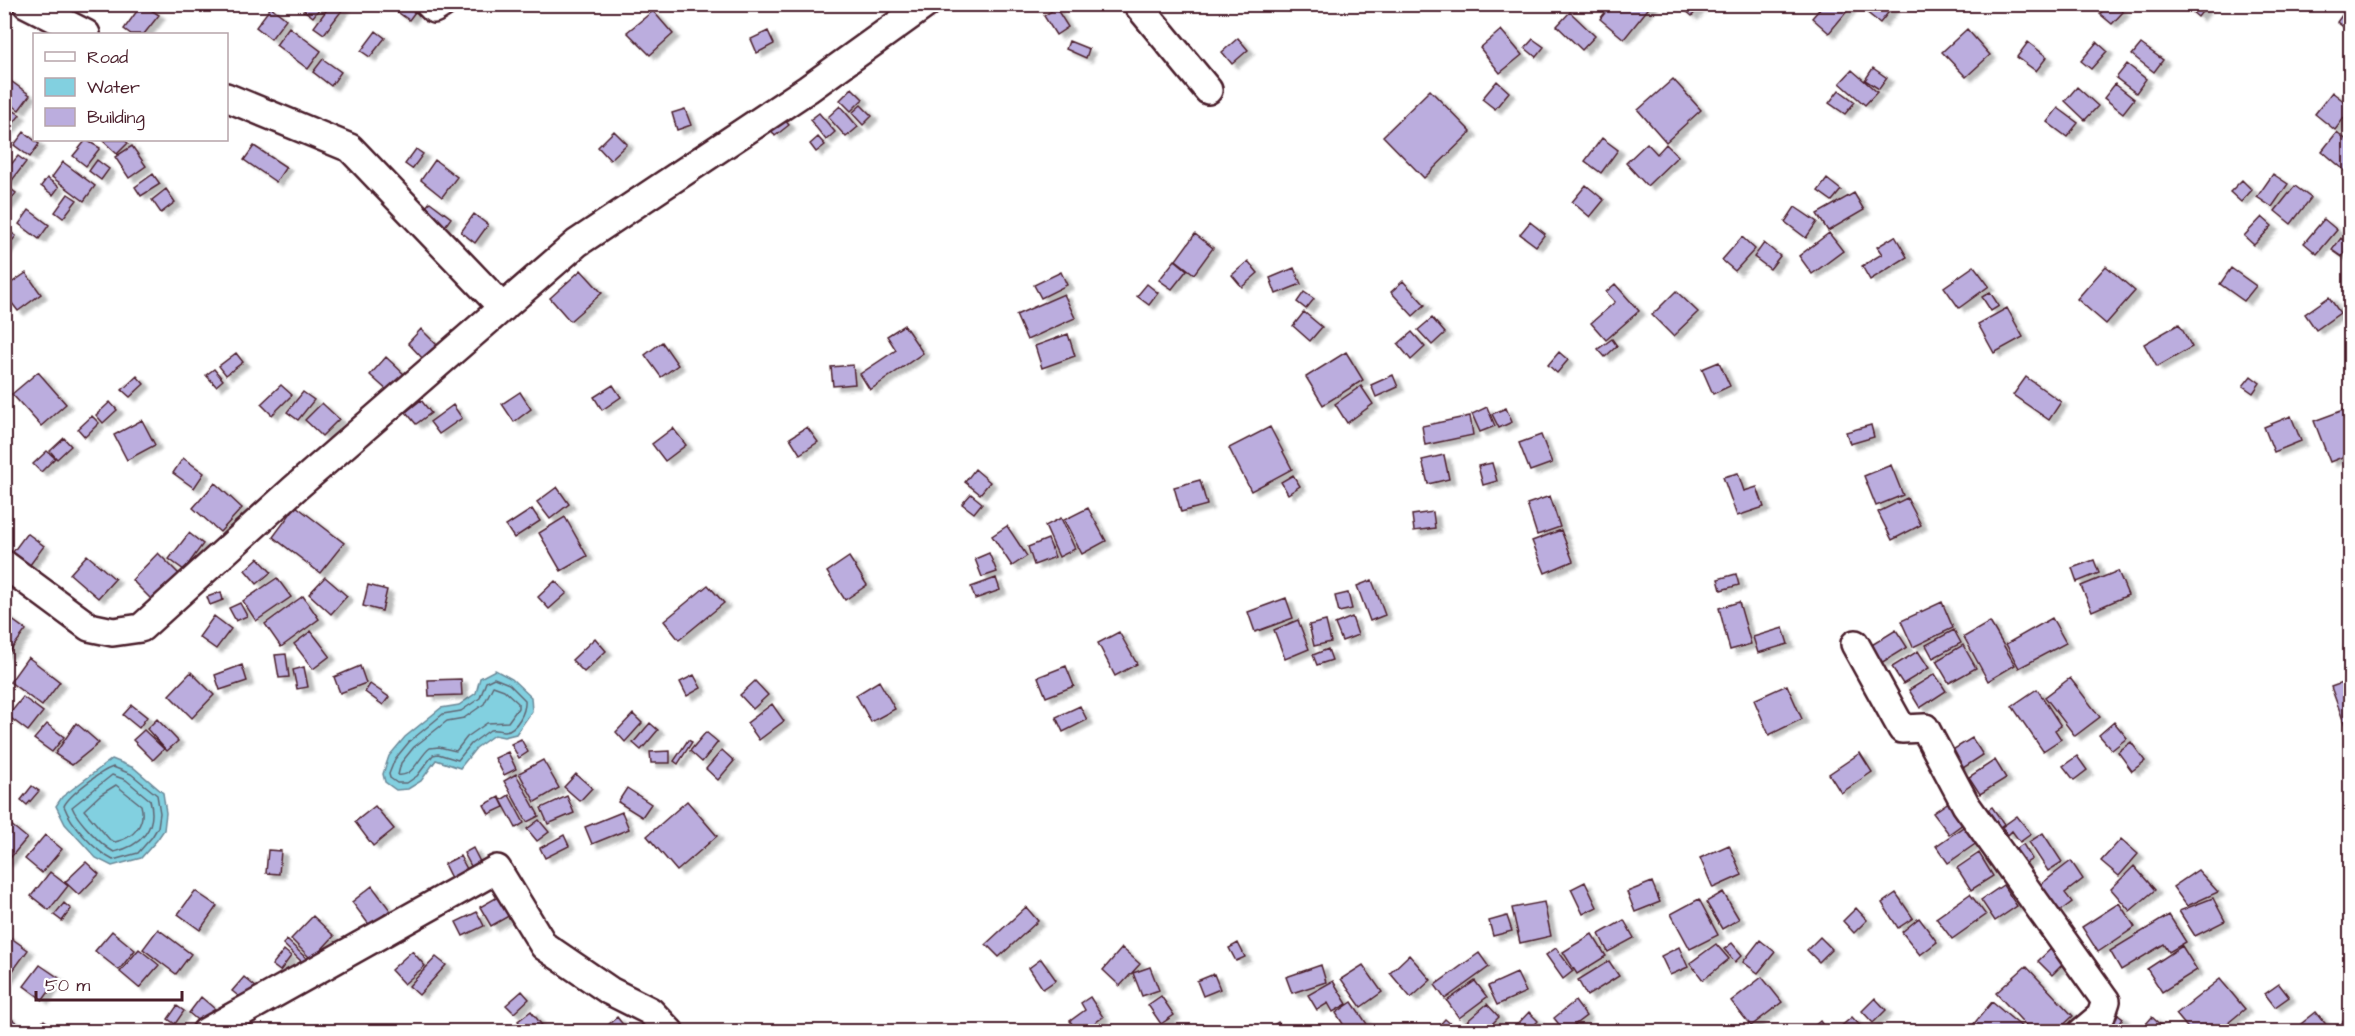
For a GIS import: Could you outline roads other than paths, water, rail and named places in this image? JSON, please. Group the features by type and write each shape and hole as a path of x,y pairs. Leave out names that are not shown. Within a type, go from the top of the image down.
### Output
{"street":[{"path":"27,4 84,33"},
{"path":"429,4 434,9 442,4"},
{"path":"4,564 88,627 113,632 141,628 294,489 577,243 808,89 926,4"},
{"path":"1137,4 1208,90"},
{"path":"228,98 350,148 503,308"},
{"path":"1855,644 1902,729 1925,728 1966,805 2106,1001 2101,1016 2082,1032"},
{"path":"206,1032 497,869 544,946 610,991 650,1011 670,1032"}],"water":[{"path":"495,670 512,679 531,697 532,711 516,734 504,737 494,735 476,748 460,768 436,760 421,781 408,789 396,790 385,782 383,774 389,756 405,737 441,708 459,705 476,693 480,678"},
{"path":"112,759 134,768 163,793 166,813 164,830 141,858 112,866 96,858 65,824 56,806 62,797"}]}
